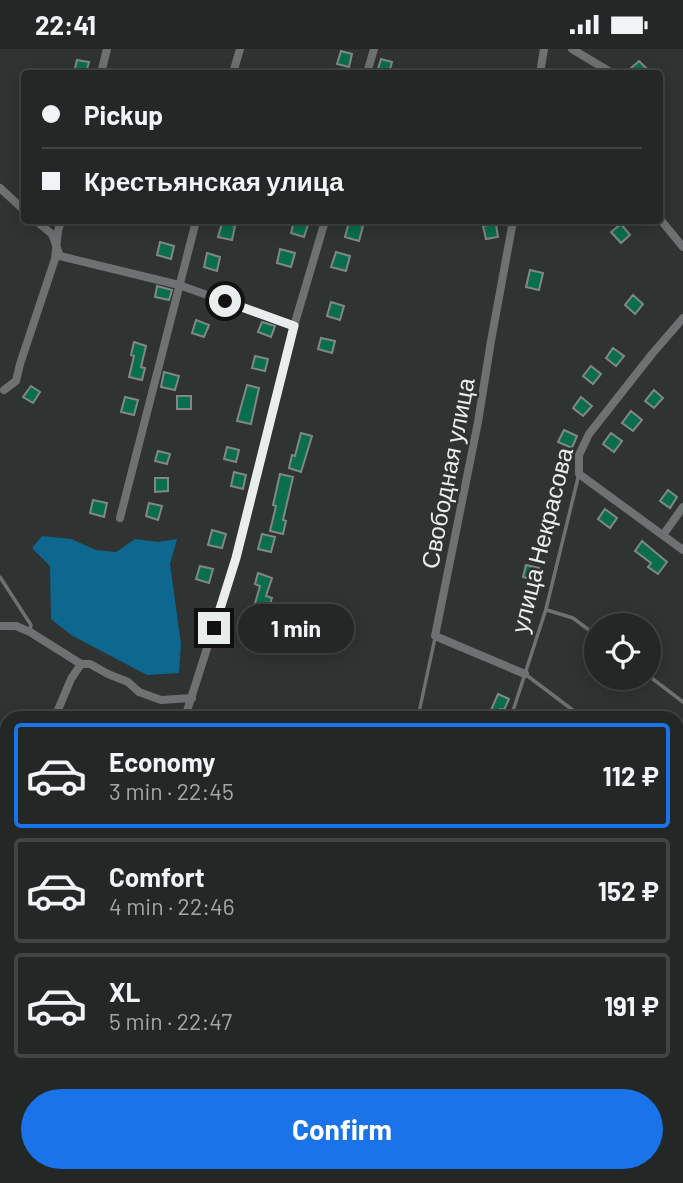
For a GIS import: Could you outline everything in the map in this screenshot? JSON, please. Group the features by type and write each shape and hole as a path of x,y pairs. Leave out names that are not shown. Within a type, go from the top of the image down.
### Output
{"street":[{"path":"102,70 107,49"},
{"path":"234,70 240,49"},
{"path":"368,70 374,49"},
{"path":"540,70 544,49"},
{"path":"572,49 607,70"},
{"path":"0,188 21,207"},
{"path":"663,223 683,247"},
{"path":"40,224 52,234 60,256 179,285 294,326"},
{"path":"4,390 16,381 55,259 60,224"},
{"path":"120,518 195,224"},
{"path":"187,711 236,558 294,326 324,224"},
{"name":"Свободная улица","path":"435,636 478,422 512,224"},
{"name":"улица Некрасова","path":"579,474 579,456 589,434 683,318"},
{"path":"579,474 683,550"},
{"path":"663,535 683,507"},
{"path":"0,626 16,626 30,632 80,664 90,664 128,682 139,692 160,700 191,698"},
{"path":"435,636 525,674"},
{"path":"58,711 80,664"}],"lane":[{"name":"улица Некрасова","path":"513,711 546,609 579,474"},
{"path":"0,577 31,625 30,632"},
{"path":"546,609 573,618 584,626"},
{"path":"419,711 435,636"},
{"path":"525,674 574,711"},
{"path":"661,685 683,702"}],"water":[{"path":"42,536 71,539 96,550 116,552 135,539 158,542 177,539 170,564 181,644 179,673 147,675 71,635 51,619 50,566 32,548"}],"building":[{"path":"341,51 352,54 349,67 337,64"},
{"path":"381,59 392,62 390,70 378,70"},
{"path":"77,60 89,62 87,70 74,70"},
{"path":"639,61 648,70 631,70"},
{"path":"222,224 235,226 232,240 218,237"},
{"path":"293,224 308,225 304,237 291,233"},
{"path":"348,224 363,226 359,241 345,237"},
{"path":"496,224 498,237 486,239 483,226"},
{"path":"621,224 630,235 621,243 611,232"},
{"path":"160,242 174,246 171,259 157,255"},
{"path":"280,249 295,253 291,267 277,263"},
{"path":"336,252 350,256 346,271 331,267"},
{"path":"207,253 220,257 217,271 204,267"},
{"path":"530,270 543,273 539,290 526,287"},
{"path":"157,286 172,290 169,300 155,297"},
{"path":"633,295 643,304 635,314 625,305"},
{"path":"331,302 344,306 340,320 327,316"},
{"path":"196,320 209,325 204,337 192,333"},
{"path":"262,322 275,326 271,337 258,332"},
{"path":"321,338 335,341 332,353 318,349"},
{"path":"134,342 146,346 141,367 145,368 142,380 129,377"},
{"path":"613,348 624,356 616,366 606,358"},
{"path":"255,356 268,359 265,371 252,368"},
{"path":"591,366 601,374 593,384 583,376"},
{"path":"164,372 179,376 175,390 161,387"},
{"path":"247,385 259,388 251,424 237,421"},
{"path":"31,386 40,392 33,403 23,397"},
{"path":"654,390 663,398 654,408 645,401"},
{"path":"177,396 191,396 191,409 177,409"},
{"path":"125,397 138,400 134,415 121,412"},
{"path":"581,397 592,406 583,416 573,408"},
{"path":"631,411 642,420 633,431 622,423"},
{"path":"564,430 577,436 572,448 558,442"},
{"path":"301,433 312,436 301,472 289,468"},
{"path":"611,433 622,441 614,452 603,444"},
{"path":"227,447 239,450 236,462 224,459"},
{"path":"158,451 170,454 167,464 155,461"},
{"path":"234,472 246,475 243,489 231,486"},
{"path":"280,474 293,477 283,520 286,521 283,534 270,531"},
{"path":"155,478 168,478 168,491 155,492"},
{"path":"668,490 677,497 670,508 660,501"},
{"path":"93,500 107,503 104,517 90,513"},
{"path":"149,503 162,506 158,520 146,516"},
{"path":"605,509 617,518 610,528 598,519"},
{"path":"212,530 226,534 222,548 208,545"},
{"path":"262,534 275,537 271,552 258,549"},
{"path":"642,541 667,562 658,574 648,567 651,563 635,551"},
{"path":"526,565 539,568 536,580 523,577"},
{"path":"200,566 213,569 209,583 196,579"},
{"path":"258,573 272,578 266,596 272,598 259,627 249,624 260,586 255,584"},
{"path":"498,694 509,699 504,710 491,711"}],"route":[{"path":"214,628 236,558 294,326 225,301"}]}
